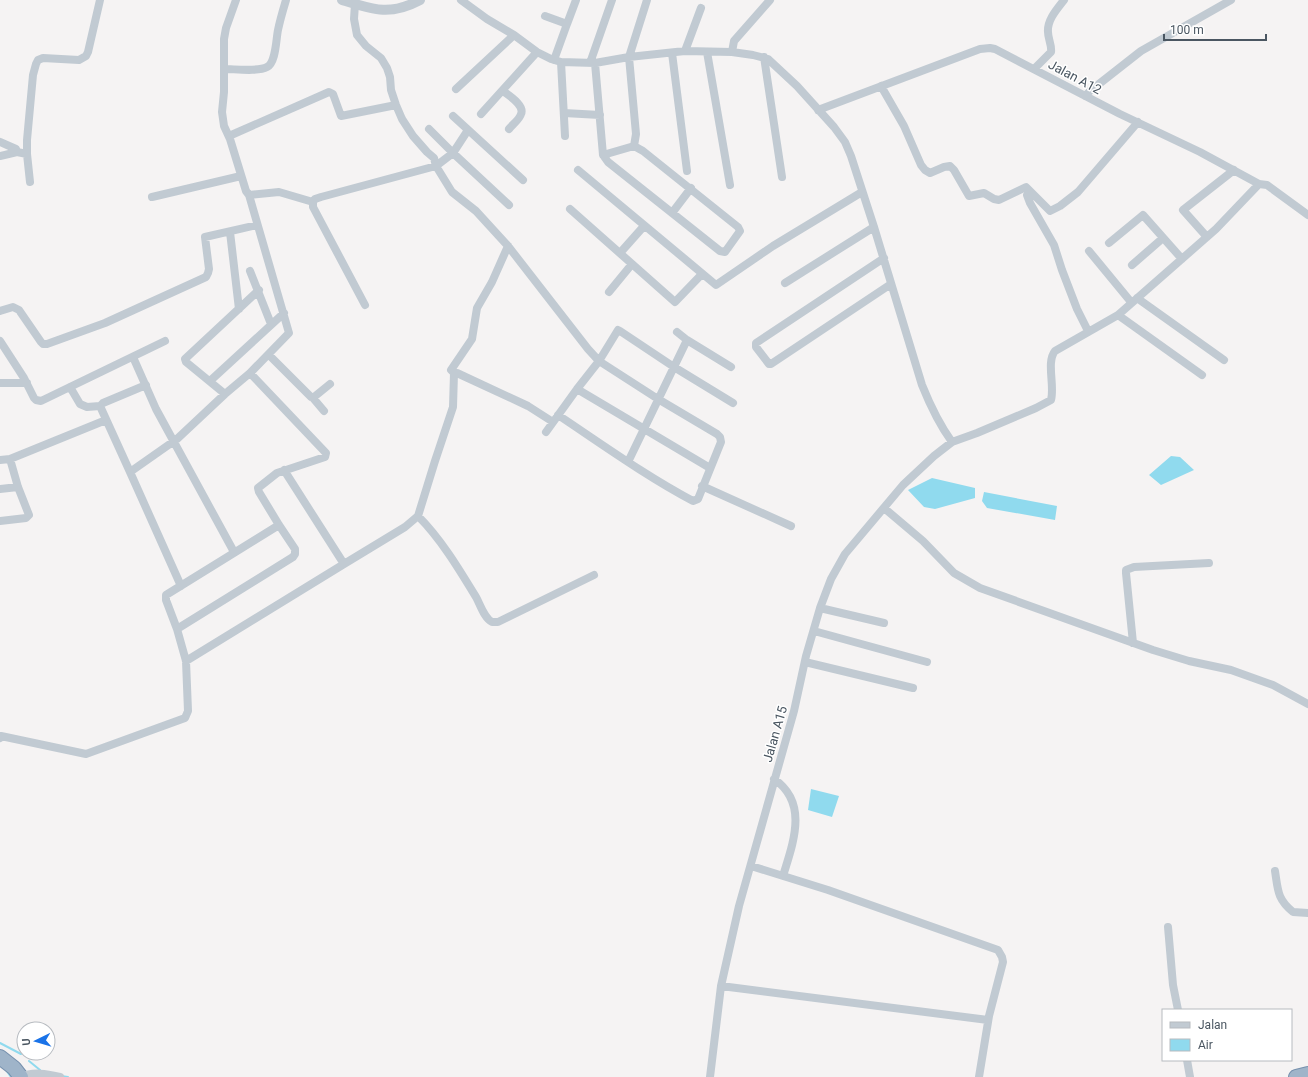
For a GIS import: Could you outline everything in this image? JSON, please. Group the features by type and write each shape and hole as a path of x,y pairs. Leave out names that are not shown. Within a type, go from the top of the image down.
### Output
{"highway":[{"path":"0,1057 14,1068 21,1077"},
{"path":"1296,1077 1308,1074"}],"street":[{"path":"30,182 27,154 33,75 36,64 38,60 43,58 79,60 86,56 100,0"},
{"path":"130,472 174,441 250,373 289,333 249,195 246,191 229,136 224,126 222,112 224,92 224,39 226,28 236,0"},
{"path":"224,69 260,69 270,65 276,48 278,32 286,0"},
{"path":"342,0 375,9 393,10 403,8 420,0"},
{"path":"461,0 537,52 557,61 592,63 628,57 686,51 732,52 768,59 797,86 834,127 845,142 851,156 884,258 922,385 941,426 952,442 1036,408 1051,400 1053,384 1052,354 1061,346 1118,315 1207,237 1259,184"},
{"path":"565,136 564,113 557,61 567,24 576,0"},
{"path":"612,0 592,63 600,115 603,155 608,162 720,252 725,252 740,231 738,227 690,188 634,146"},
{"path":"634,146 636,134 628,57 647,0"},
{"path":"732,52 734,41 770,0"},
{"path":"1034,69 1051,52 1048,31 1049,26 1054,14 1064,0"},
{"path":"1085,96 1141,51 1231,0"},
{"path":"355,4 354,19 357,35 366,46 381,58 387,68 390,77 391,90 402,119 427,152 434,158 436,166 452,192 476,211 508,246 599,361 658,399 717,434 720,437 721,442 698,499 694,501 556,418 457,373 454,373"},
{"path":"686,51 701,8"},
{"path":"545,16 567,24"},
{"path":"456,90 514,35"},
{"name":"Jalan A12","path":"818,110 985,48 995,49 1085,96 1200,152 1259,184 1267,185 1308,215"},
{"path":"481,114 537,52"},
{"path":"707,52 730,185"},
{"path":"672,53 687,171"},
{"path":"764,57 782,177"},
{"path":"881,86 897,112 924,170 930,172 950,166 954,170 969,196 984,193 998,200 1024,186 1050,211 1060,206 1078,192 1138,122"},
{"path":"503,91 517,103 522,110 522,115 509,129"},
{"path":"229,136 330,92 333,94 340,114 343,116 396,105"},
{"path":"564,113 600,115"},
{"path":"453,116 524,180"},
{"path":"430,129 453,153 509,205"},
{"path":"313,202 321,196 436,166 453,153 468,130"},
{"path":"0,142 14,148 17,152"},
{"path":"603,155 634,146"},
{"path":"0,156 17,152 27,154"},
{"path":"578,170 716,285 774,246 862,192"},
{"path":"1207,237 1183,210 1234,170"},
{"path":"152,198 241,176"},
{"path":"672,213 690,188"},
{"path":"249,195 279,192 313,202"},
{"path":"1031,193 1027,195 1030,203 1054,245 1077,309 1088,331"},
{"path":"313,202 313,207 365,305"},
{"path":"570,209 675,302 702,274"},
{"path":"1109,243 1143,215 1182,259"},
{"path":"0,311 13,307 19,310 41,342 43,344 47,344 105,323 206,277 209,269 204,237 257,225"},
{"path":"620,253 644,226"},
{"path":"785,283 874,227"},
{"path":"230,232 239,309"},
{"path":"1132,265 1163,238"},
{"path":"186,661 405,527 418,516 453,407 454,373 451,369 472,339 477,308 492,282 508,246"},
{"path":"1089,251 1134,300 1224,360"},
{"path":"884,258 756,343 756,347 769,364 771,364 891,284"},
{"path":"609,292 632,264"},
{"path":"250,271 259,290 271,324"},
{"path":"225,394 186,362 185,359 259,290"},
{"path":"210,381 284,313"},
{"path":"1118,315 1202,375"},
{"path":"546,432 599,361 616,332 619,330 674,367 733,403"},
{"path":"677,332 687,340 732,367"},
{"path":"628,462 687,340"},
{"path":"0,341 27,383 34,398 40,401 165,341"},
{"path":"269,355 313,398 324,411"},
{"path":"133,357 156,409 234,552"},
{"path":"177,629 293,557 295,554 295,549 258,489 277,473 325,457 326,453 250,373"},
{"path":"0,383 27,383"},
{"path":"313,398 330,384"},
{"path":"70,387 77,401 83,406 100,406 103,403 146,385"},
{"path":"577,389 710,468"},
{"path":"100,406 181,586"},
{"path":"0,460 10,459 106,420"},
{"name":"Jalan A15","path":"710,1077 721,986 739,906 794,711 805,662 820,608 831,579 845,554 902,485 952,442"},
{"path":"0,521 26,518 29,516 18,487 10,459"},
{"path":"284,470 344,564"},
{"path":"702,486 791,526"},
{"path":"0,489 18,487"},
{"path":"884,508 923,541 954,573 980,588 1133,643 1189,661 1232,670 1273,685 1308,704"},
{"path":"418,516 442,544 476,597 488,619 492,622 498,622 594,575"},
{"path":"0,738 1,736 86,754 181,721 185,718 188,711 186,661 177,629 165,597 234,552 279,525"},
{"path":"1133,643 1126,570 1134,567 1209,563"},
{"path":"820,608 884,622"},
{"path":"814,631 927,662"},
{"path":"805,662 913,688"},
{"path":"774,779 782,784 789,794 795,813 794,839 783,876"},
{"path":"751,866 849,897 998,950 1002,957 1002,962 988,1020 979,1077"},
{"path":"1275,871 1281,900 1293,912 1308,913"},
{"path":"1168,927 1173,985 1178,1009"},
{"path":"721,986 988,1020"},
{"path":"1187,1061 1190,1077"},
{"path":"21,1077 42,1073 60,1077"}],"water":[{"path":"1171,456 1180,457 1194,470 1161,485 1149,475"},
{"path":"932,478 975,488 975,498 935,509 924,507 908,490"},
{"path":"984,492 1057,506 1055,520 987,508 982,501"},
{"path":"811,789 839,796 832,817 808,810"}],"waterway":[{"path":"0,1043 16,1051"},
{"path":"29,1061 40,1070"},
{"path":"6,1070 11,1077"},
{"path":"61,1076 68,1077"}]}
